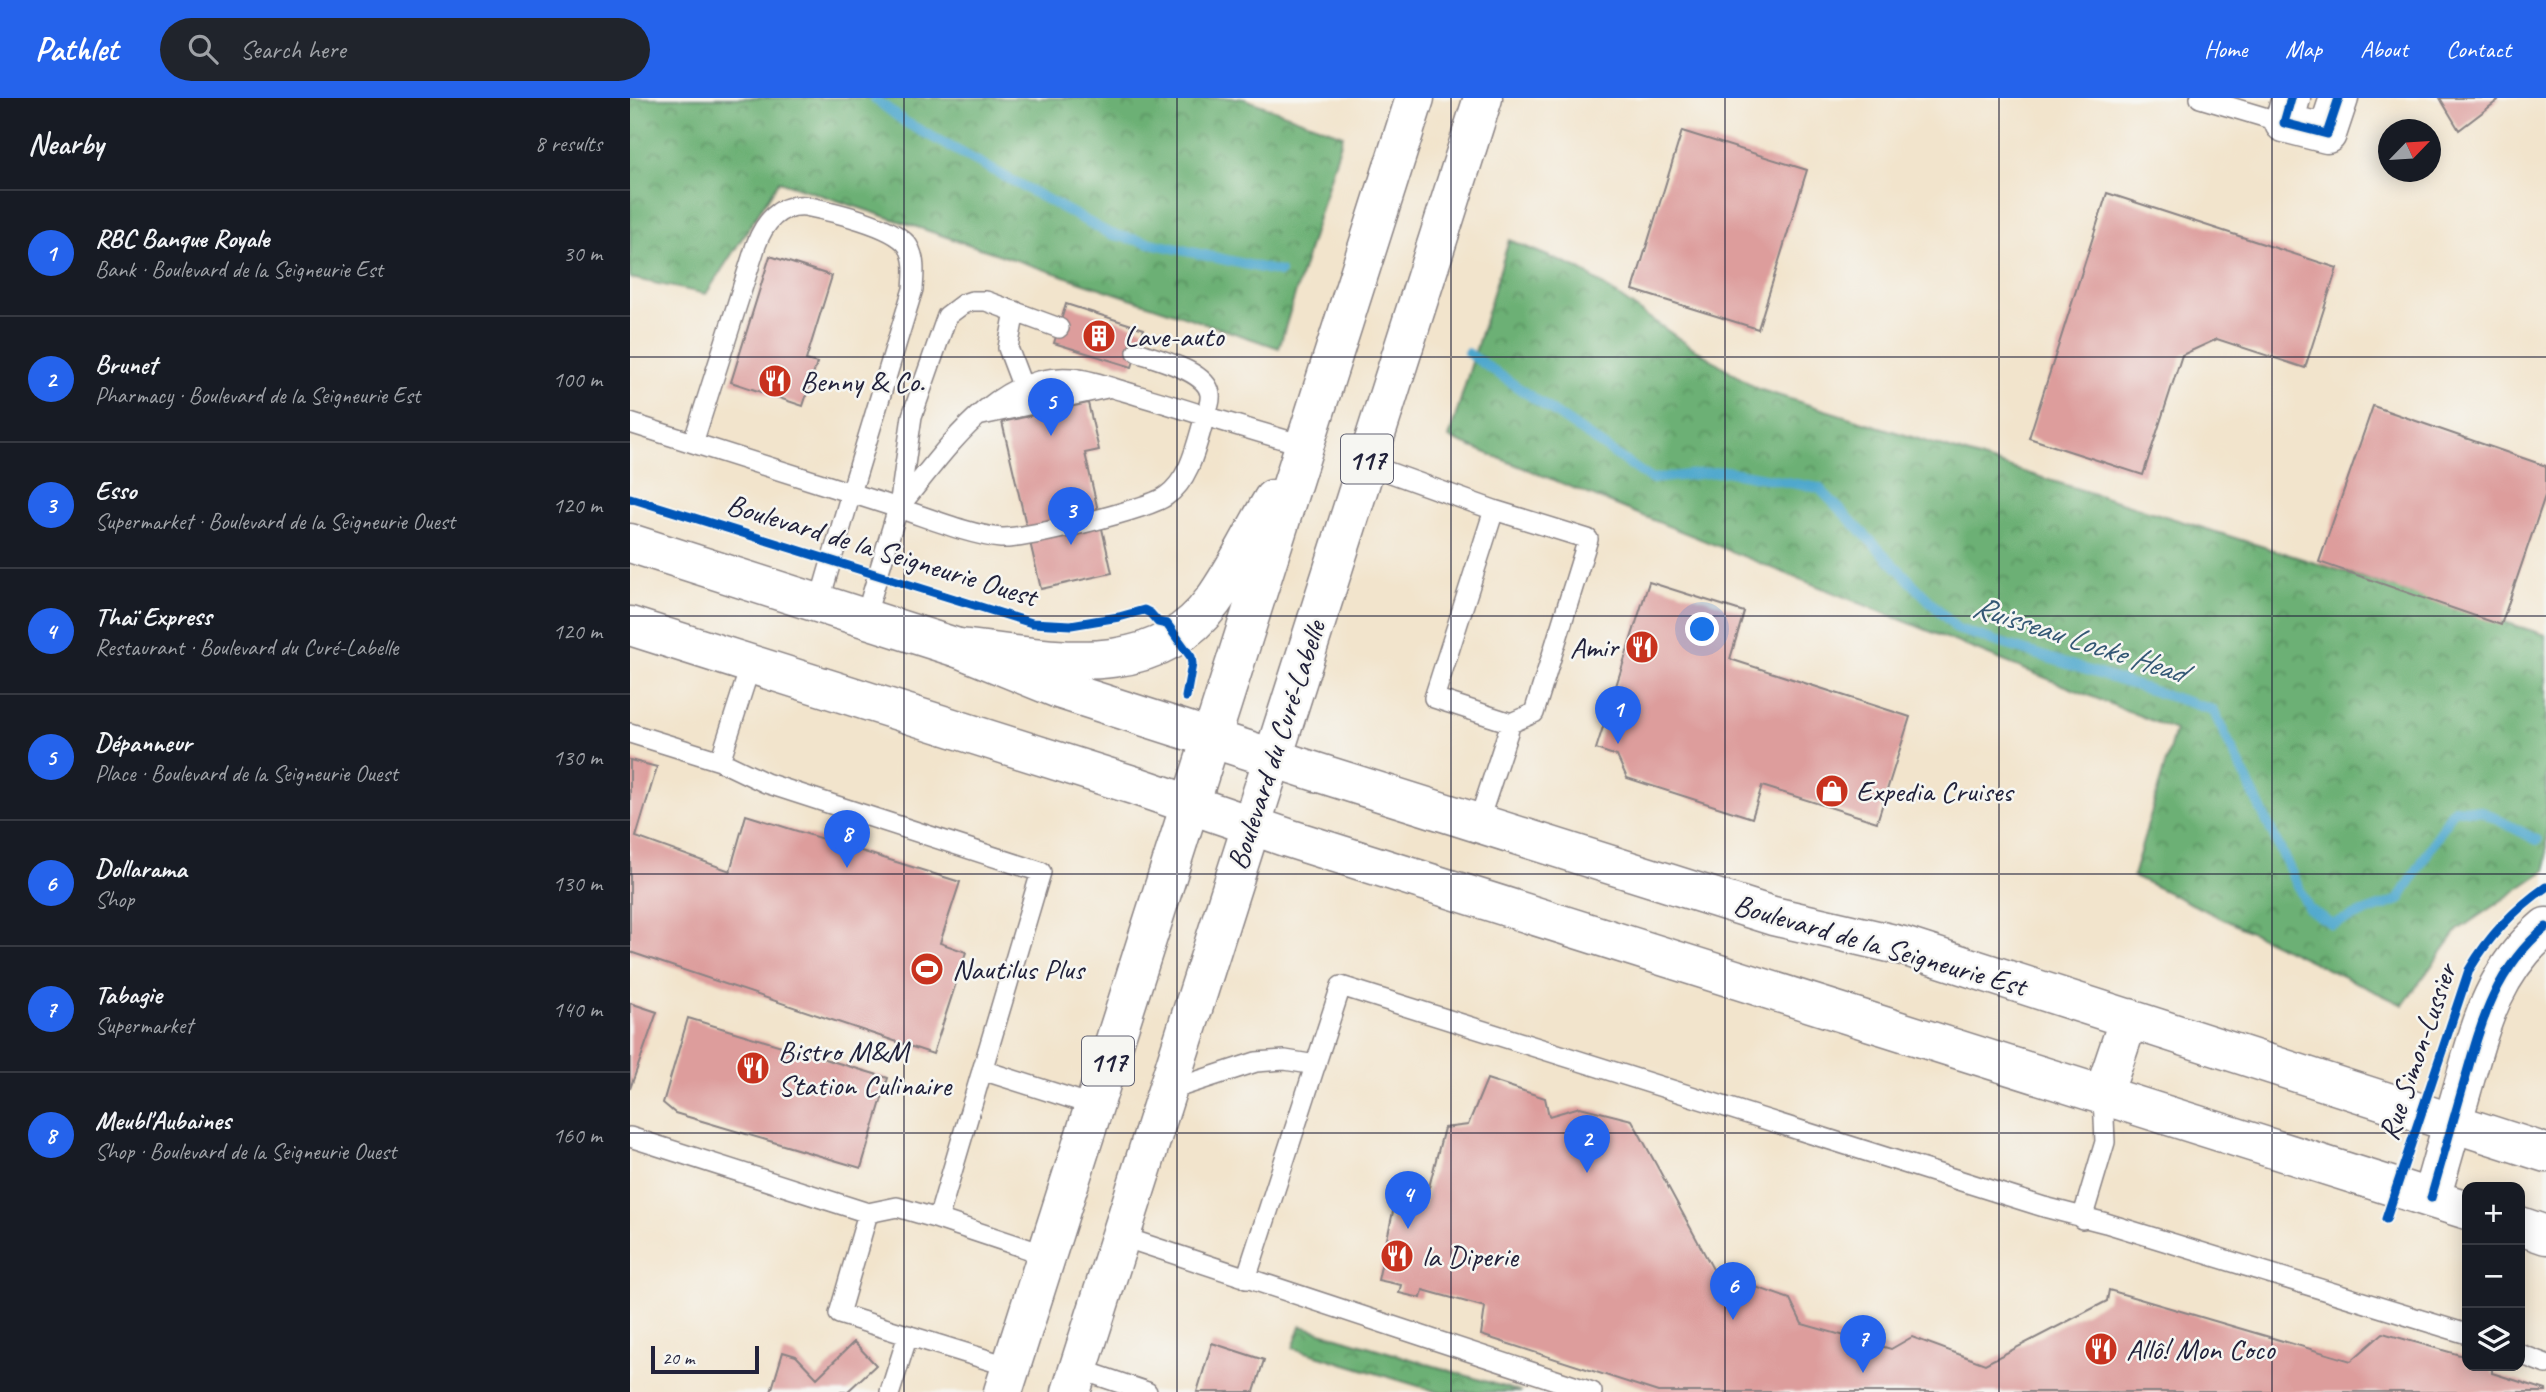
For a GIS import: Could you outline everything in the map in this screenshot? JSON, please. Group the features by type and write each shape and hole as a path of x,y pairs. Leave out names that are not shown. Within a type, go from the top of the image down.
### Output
{"main road":[{"name":"Boulevard du Curé-Labelle","path":"1007,1380 1415,98"},
{"name":"Boulevard du Curé-Labelle","path":"1075,1380 1483,98"},
{"path":"2288,110 2327,134 2339,98"},
{"path":"958,648 1068,659 1113,660 1141,653 1176,636 1212,603 1306,446"},
{"path":"630,543 958,648 1061,690 1213,738"},
{"path":"630,626 1190,804 1250,826 2462,1208"},
{"name":"Boulevard de la Seigneurie Est","path":"1213,738 1773,916 1903,946 2546,1153"},
{"name":"Rue Simon-Lussier","path":"2431,1198 2489,1003 2504,973 2541,940"},
{"path":"2103,1095 2129,1018"},
{"path":"2525,1228 2546,1235"}],"lane":[{"path":"2200,98 2288,110"},
{"path":"693,443 761,231 778,213 795,205 818,208 887,230 906,243 911,252 915,272 913,289 819,603"},
{"path":"865,618 898,509 912,416 947,316 972,300 986,301 1059,328"},
{"path":"1015,311 1008,348 1022,385"},
{"path":"630,423 898,509 1002,538 1028,535 1135,510 1167,496 1192,460 1210,395 1208,386 1192,373 1137,352"},
{"path":"898,509 964,429 978,416 1005,394 1022,385 1041,380 1068,377 1111,387 1306,446"},
{"path":"978,416 1111,387"},
{"path":"1366,464 1588,540 1534,713 1511,723 1434,698 1494,510"},
{"path":"720,761 751,664"},
{"path":"1478,823 1511,723"},
{"path":"630,733 720,761 766,783 1041,872 938,1219"},
{"path":"1246,1279 1341,986 2082,1219 2106,1223 2462,1332"},
{"path":"1166,1092 1256,1062 1285,1060 1316,1065"},
{"path":"982,1070 1095,1106"},
{"path":"2082,1219 2105,1142 2103,1095"},
{"path":"630,1138 868,1213 897,1207 1046,1255"},
{"path":"868,1213 839,1314 908,1335 1007,1380"},
{"path":"1120,1236 1592,1392"},
{"path":"890,1392 908,1335"},
{"path":"2525,1356 2546,1364"},
{"path":"1075,1380 1147,1392"}],"green space":[{"path":"630,98 1242,98 1343,135 1279,348 779,181 706,294 630,278"},
{"path":"1509,240 1581,270 1681,340 1758,389 2546,635 2546,870 2458,930 2403,1005 2133,876 2175,730 1449,438"},
{"path":"1301,1326 1521,1392 1438,1392 1293,1348"}],"building":[{"path":"2440,98 2501,98 2459,130"},
{"path":"1682,131 1807,170 1758,329 1633,290"},
{"path":"2107,193 2337,268 2305,368 2217,339 2182,355 2143,475 2029,438"},
{"path":"770,256 832,276 806,360 817,363 803,406 731,382"},
{"name":"Lave-auto","path":"1066,304 1144,329 1132,367 1054,343"},
{"path":"1088,403 1099,450 1085,453 1112,573 1041,589 1002,422"},
{"path":"2373,406 2546,466 2546,493 2501,625 2319,562"},
{"path":"1649,582 1744,612 1730,659 1910,717 1877,822 1762,786 1752,818 1627,778 1617,756 1596,749"},
{"path":"630,760 657,767 636,837 730,871 746,815 960,882 940,943 966,952 933,1054 630,952"},
{"path":"630,1003 657,1012 630,1089"},
{"path":"688,1018 888,1078 861,1168 675,1113 663,1103"},
{"path":"1487,1079 1545,1098 1549,1116 1580,1107 1632,1120 1715,1273 1790,1299 1802,1324 1891,1349 1912,1337 1985,1364 2107,1301 2109,1290 2351,1361 2383,1333 2462,1356 2462,1371 2492,1371 2546,1392 1658,1392 1481,1335 1485,1307 1423,1290 1421,1298 1399,1293 1401,1285 1378,1280 1394,1207 1424,1207 1444,1128 1468,1125"},
{"path":"854,1342 876,1365 847,1392 771,1392 783,1352 796,1356 817,1378"},
{"path":"1212,1343 1264,1360 1254,1392 1197,1392"}],"waterway":[{"name":"Ruisseau Locke Head","path":"874,98 905,122 1110,234 1280,272"},
{"name":"Ruisseau Locke Head","path":"1468,353 1651,479 1726,471 1819,488 1957,629 2213,710 2309,909 2332,924 2399,900 2454,809 2481,811 2537,840"}],"cycle path":[{"path":"2291,98 2284,123 2327,134 2339,98"},
{"name":"Boulevard de la Seigneurie Ouest","path":"630,498 1032,623 1071,625 1144,610 1158,622 1167,624 1191,657 1186,697"},
{"path":"2386,1219 2469,970 2503,924 2546,887"},
{"path":"2431,1198 2475,1044 2491,1001 2513,962 2546,927"}],"place":[{"name":"Lave-auto","path":"1099,336"},
{"name":"Benny & Co.","path":"775,381"},
{"name":"Dépanneur","path":"1051,436"},
{"name":"Esso","path":"1071,545"},
{"name":"Amir","path":"1642,647"},
{"name":"RBC Banque Royale","path":"1618,744"},
{"name":"Expedia Cruises","path":"1832,791"},
{"name":"Meubl'Aubaines","path":"847,868"},
{"name":"Nautilus Plus","path":"927,969"},
{"name":"Bistro M&M Station Culinaire","path":"753,1068"},
{"name":"Brunet","path":"1587,1173"},
{"name":"Thaï Express","path":"1408,1229"},
{"name":"la Diperie","path":"1397,1256"},
{"name":"Dollarama","path":"1733,1320"},
{"name":"Allô! Mon Coco","path":"2101,1349"},
{"name":"Tabagie","path":"1863,1373"}]}
